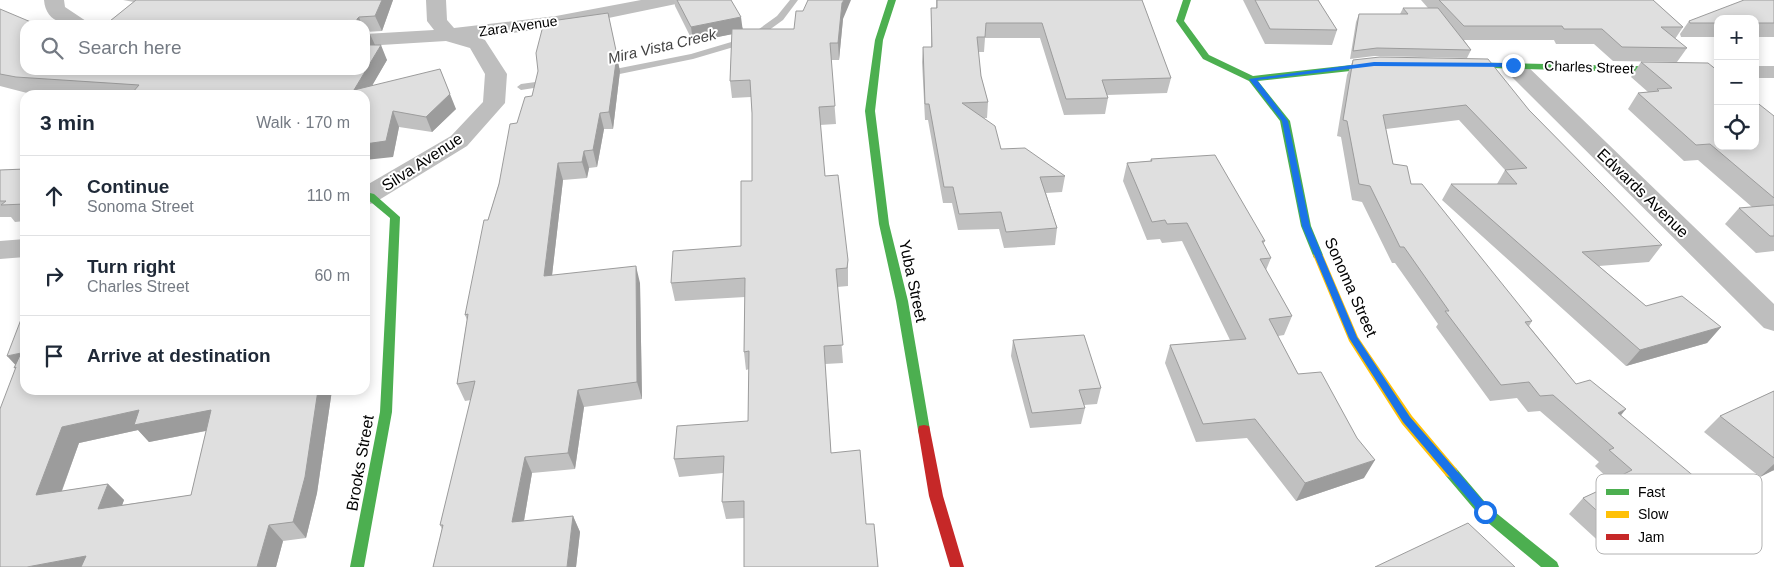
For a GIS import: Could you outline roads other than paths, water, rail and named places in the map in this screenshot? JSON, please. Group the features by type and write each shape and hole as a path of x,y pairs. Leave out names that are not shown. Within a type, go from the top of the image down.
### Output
{"street":[{"path":"54,0 54,10 71,20"},
{"path":"436,0 437,21 450,36"},
{"name":"Zara Avenue","path":"370,40 450,36 558,20 670,0"},
{"name":"Yuba Street","path":"892,0 879,40 870,112 884,224 902,301 936,496 957,567"},
{"name":"Sonoma Street","path":"1187,0 1180,21 1206,57 1252,79 1285,121 1306,226 1353,338 1406,420 1479,504 1552,567"},
{"name":"Silva Avenue","path":"370,194 459,141 494,104 496,74 478,44 450,36"},
{"path":"1252,79 1374,64 1394,64"},
{"name":"Charles Street","path":"1444,64 1714,71"},
{"name":"Edwards Avenue","path":"1513,65 1774,321"},
{"path":"1759,72 1774,72"},
{"name":"Brooks Street","path":"357,567 386,412 395,217 370,198"},
{"path":"0,250 20,248"}],"waterway":[{"name":"Mira Vista Creek","path":"605,74 693,56 751,39 780,18 794,0"},
{"name":"Mira Vista Creek","path":"521,87 550,83"}]}
